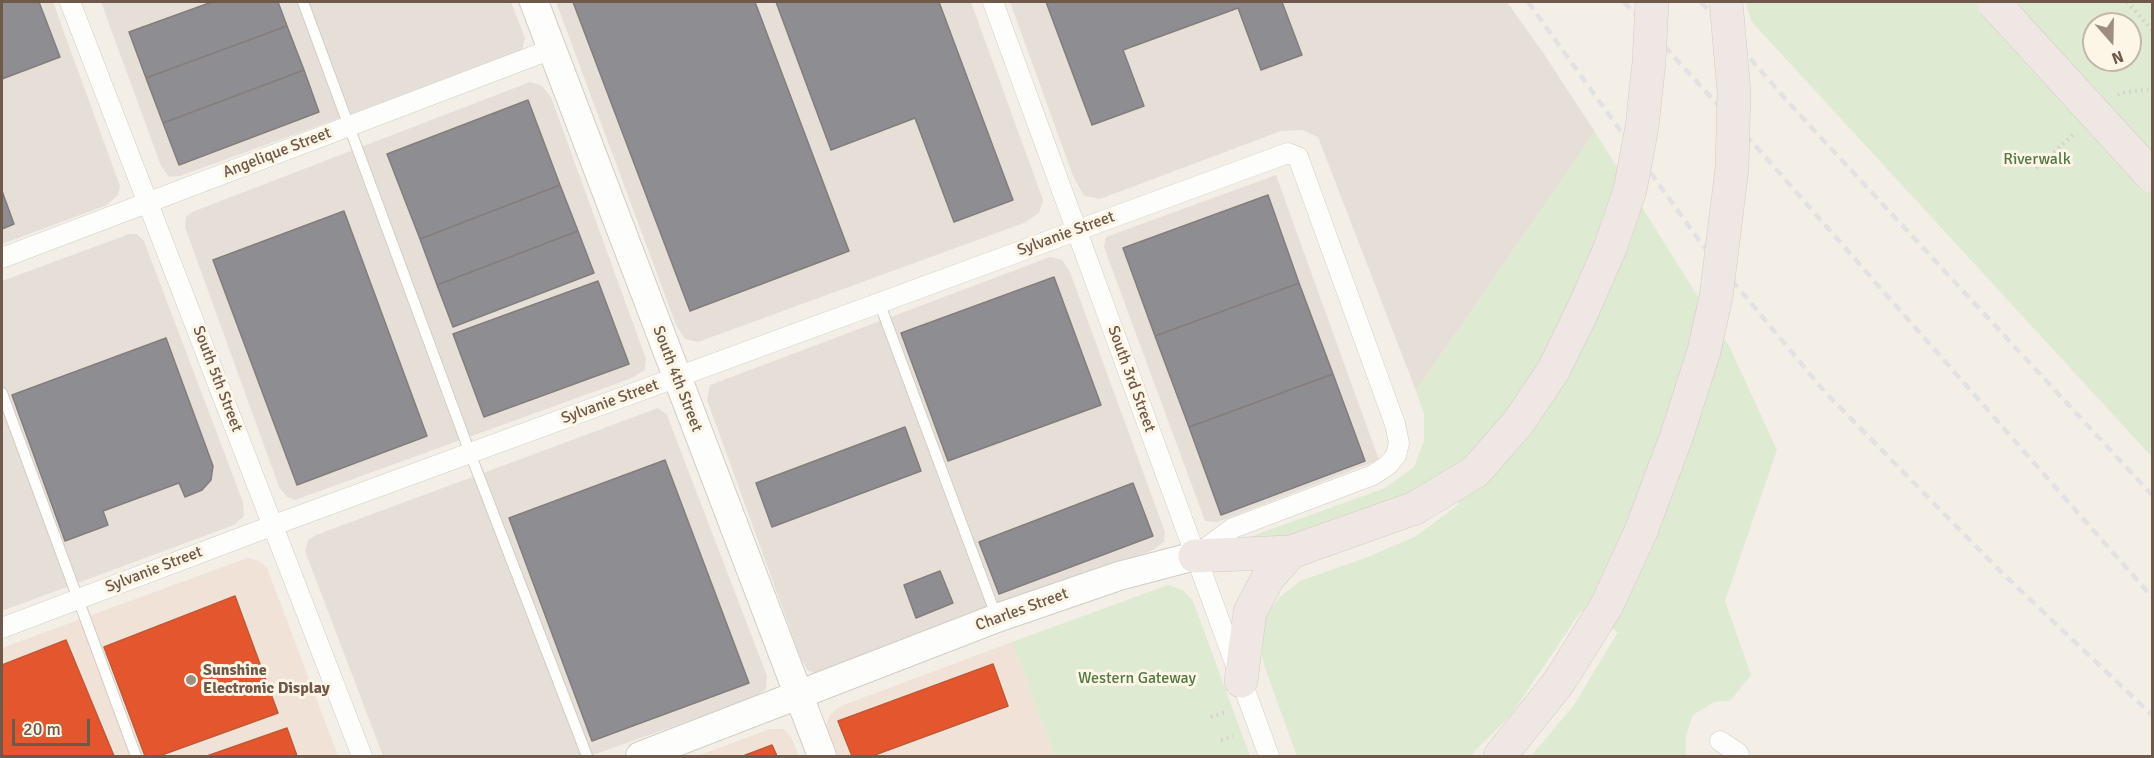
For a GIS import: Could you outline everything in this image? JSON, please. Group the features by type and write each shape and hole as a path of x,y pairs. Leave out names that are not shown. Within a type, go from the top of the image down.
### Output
{"highway":[{"path":"1195,556 1291,552 1415,508 1475,472 1518,423 1553,371 1583,310 1610,248 1630,190 1642,127 1652,2"},
{"path":"1500,756 1559,682 1607,605 1641,531 1677,435 1704,351 1716,297 1732,168 1734,92 1726,2"},
{"path":"1993,2 2152,176"},
{"path":"1241,681 1250,612 1268,578 1291,552"}],"main road":[{"name":"South 4th Street","path":"534,2 822,756"},
{"name":"Charles Street","path":"639,756 998,618 1119,576 1195,556"}],"street":[{"name":"South 5th Street","path":"70,2 362,756"},
{"name":"South 3rd Street","path":"993,2 1269,756"},
{"name":"Angelique Street","path":"2,258 552,49"},
{"name":"Sylvanie Street","path":"2,628 274,525 1288,153 1298,157 1395,424 1399,444 1396,456"},
{"name":"Charles Street","path":"1195,556 1233,528 1373,475 1388,465 1396,456"},
{"path":"1720,741 1739,756"}],"lane":[{"path":"303,2 470,453 587,756"},
{"path":"879,302 998,618"},
{"path":"2,393 136,756"}],"path":[{"path":"2127,2 2152,30"},
{"path":"1212,717 1224,712"},
{"path":"1221,740 1233,736"}],"shaded area":[{"path":"2,2 53,2 120,186 118,195 107,205 2,244"},
{"path":"101,2 511,2 525,38 522,50 508,57 180,176 169,177 161,166"},
{"path":"556,2 971,2 1043,200 1039,213 1024,223 698,342 685,339 676,325"},
{"path":"1010,2 1507,2 1595,132 1416,391 1318,137 1302,130 1281,131 1100,199 1084,196 1073,176"},
{"path":"530,82 542,86 551,97 646,359 645,370 632,378 295,500 287,497 279,487 185,227 186,217 192,212"},
{"path":"1276,175 1379,460 1218,522 1205,521 1104,247 1106,237"},
{"path":"129,234 137,234 144,241 243,502 244,516 234,525 2,611 2,281"},
{"path":"1050,257 1062,260 1070,272 1165,532 1164,542 1153,550 818,674 808,671 801,659 707,400 710,385"},
{"path":"658,408 667,415 767,676 766,689 754,698 590,756 383,756 305,551 308,540 316,535"},
{"path":"247,558 258,560 267,568 338,756 2,756 2,648"},
{"path":"1012,642 1055,756 838,756 826,725 830,714 841,706"},
{"path":"770,729 783,729 791,737 799,756 697,756"}],"green space":[{"name":"Riverwalk","path":"1746,2 2152,2 2152,457 1751,21"},
{"path":"1595,132 1730,348 1777,450 1725,601 1751,675 1730,701 1714,702 1693,715 1686,735 1686,756 1531,756 1574,705 1618,632 1581,611 1511,715 1470,756 1297,756 1265,668 1259,643 1267,613 1281,596 1300,581 1368,557 1416,536 1459,504 1437,479 1392,506 1289,540 1233,543 1385,488 1414,467 1424,440 1424,414 1416,391"},
{"name":"Western Gateway","path":"1168,585 1183,590 1193,601 1250,756 1055,756 1012,642"}],"building: Shops":[{"name":"Sunshine Electronic Display","path":"235,596 278,713 159,756 145,756 104,647"},
{"path":"66,640 114,756 2,756 2,665"},
{"path":"993,664 1008,706 872,756 852,756 838,721"},
{"name":"Sunshine Electronic Display","path":"287,728 297,756 207,756"},
{"path":"772,745 777,756 743,756"}],"building: Industry":[{"path":"2,2 39,2 60,57 2,79"},
{"path":"212,2 278,2 287,26 146,78 129,32"},
{"path":"573,2 755,2 849,251 690,311"},
{"path":"776,2 939,2 1013,200 954,222 915,118 831,150"},
{"path":"1046,2 1282,2 1302,55 1261,70 1238,8 1123,50 1144,106 1092,125"},
{"path":"287,26 304,70 163,123 146,78"},
{"path":"304,70 319,112 179,165 163,123"},
{"path":"528,100 560,185 420,239 387,154"},
{"path":"560,185 578,231 437,285 420,239"},
{"path":"2,191 14,224 2,229"},
{"path":"1268,195 1299,283 1155,336 1123,248"},
{"path":"344,211 427,436 297,485 213,260"},
{"path":"578,231 594,273 453,327 437,285"},
{"path":"1054,277 1101,405 948,461 901,333"},
{"path":"598,281 629,364 484,417 453,334"},
{"path":"1299,283 1333,374 1189,427 1155,336"},
{"path":"166,338 213,466 211,480 202,490 185,497 179,483 103,511 108,525 65,541 12,395"},
{"path":"1333,374 1365,461 1221,515 1189,427"},
{"path":"905,427 921,471 772,527 756,483"},
{"path":"665,460 749,683 592,741 509,518"},
{"path":"1133,483 1153,536 999,594 979,542"},
{"path":"940,571 953,603 916,618 904,585"}],"railway":[{"path":"1528,2 1701,243 1824,391 1999,570 2152,715"},
{"path":"1624,2 1760,151 2152,597"},
{"path":"1701,2 1788,102 2152,495"}],"place":[{"name":"Sunshine Electronic Display","path":"191,680"}]}
